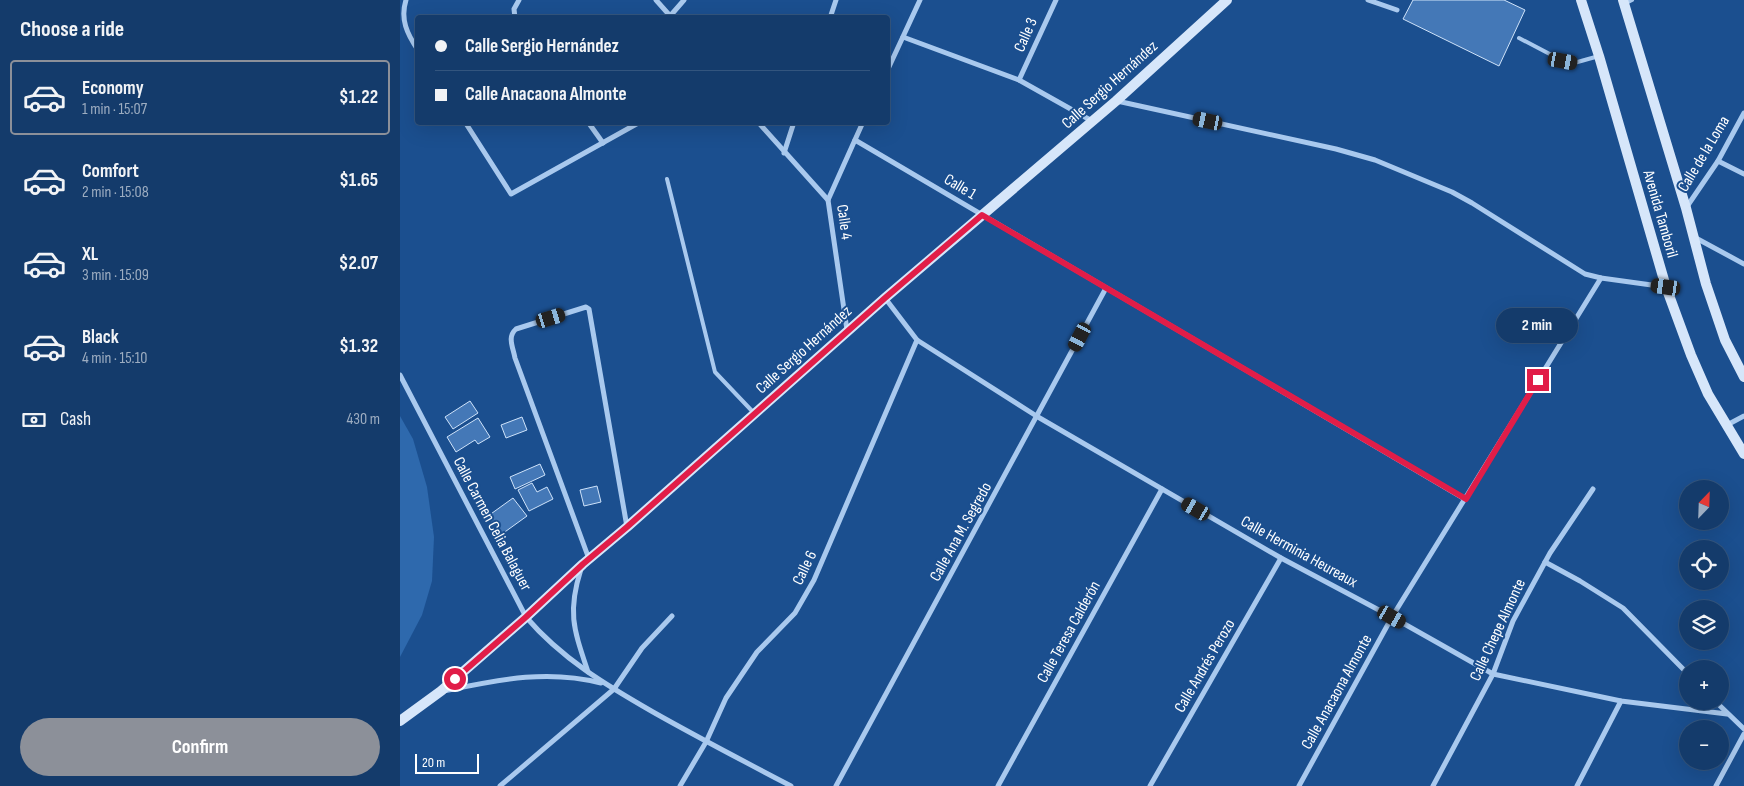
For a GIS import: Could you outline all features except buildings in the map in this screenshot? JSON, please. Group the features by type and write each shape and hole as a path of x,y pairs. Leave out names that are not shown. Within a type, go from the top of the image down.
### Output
{"street":[{"path":"406,0 402,12 403,22 406,32 415,46"},
{"path":"515,15 514,9 519,0"},
{"path":"656,0 670,15"},
{"path":"672,15 684,0"},
{"path":"831,15 836,0"},
{"path":"890,65 920,0"},
{"name":"Calle 3","path":"1019,80 1056,0"},
{"name":"Calle Sergio Hernández","path":"400,721 441,691 526,617 885,298 1116,101 1227,0"},
{"path":"1368,0 1397,10"},
{"name":"Avenida Tamboril","path":"1581,0 1666,287 1691,355 1708,394 1744,454"},
{"name":"Avenida Tamboril","path":"1627,1 1706,284 1726,340 1744,377"},
{"path":"903,37 1019,80 1092,121"},
{"path":"1116,101 1336,149 1369,158 1452,192 1491,214 1589,276 1666,287"},
{"name":"Calle de la Loma","path":"1686,208 1718,161 1744,113"},
{"path":"467,125 511,194 635,125"},
{"path":"590,125 603,143"},
{"path":"761,125 828,200"},
{"path":"784,152 793,125"},
{"name":"Calle 4","path":"848,332 828,200 862,125"},
{"name":"Calle 1","path":"856,140 1466,499"},
{"path":"1718,161 1744,174"},
{"path":"1694,237 1744,264"},
{"name":"Calle Anacaona Almonte","path":"1299,786 1392,617 1601,278"},
{"name":"Calle Ana M. Segredo","path":"836,786 1038,417 1106,288"},
{"name":"Calle Herminia Heureaux","path":"885,298 917,340 1038,417 1281,558 1392,617 1493,674 1621,701 1727,714"},
{"path":"588,672 572,618 573,600 586,562 515,358 510,338 516,329 586,307 589,309 627,527"},
{"name":"Calle 6","path":"680,786 706,742 726,698 757,652 795,613 814,580 917,340"},
{"name":"Calle Carmen Celia Balaguer","path":"400,375 526,617 556,649 614,689 706,742 791,786"},
{"path":"1726,426 1744,416"},
{"name":"Calle Teresa Calderón","path":"998,786 1162,489"},
{"name":"Calle Chepe Almonte","path":"1433,786 1493,674 1512,621 1545,562 1593,490"},
{"name":"Calle Andrés Perozo","path":"1150,786 1281,558"},
{"path":"1545,562 1623,608 1679,665"},
{"path":"500,786 614,689 642,648 672,616"},
{"path":"441,691 515,677 583,678 604,683"},
{"path":"1577,786 1621,701"},
{"path":"1723,710 1744,729"},
{"path":"1716,786 1744,734"}],"lane":[{"path":"1519,38 1563,61 1574,63 1599,56"},
{"path":"667,179 715,372 755,414"}],"shaded area":[{"path":"400,416 413,439 427,487 434,537 432,581 422,615 400,657"}],"route":[{"path":"455,679 885,298 982,215 1466,499 1538,380"}]}
